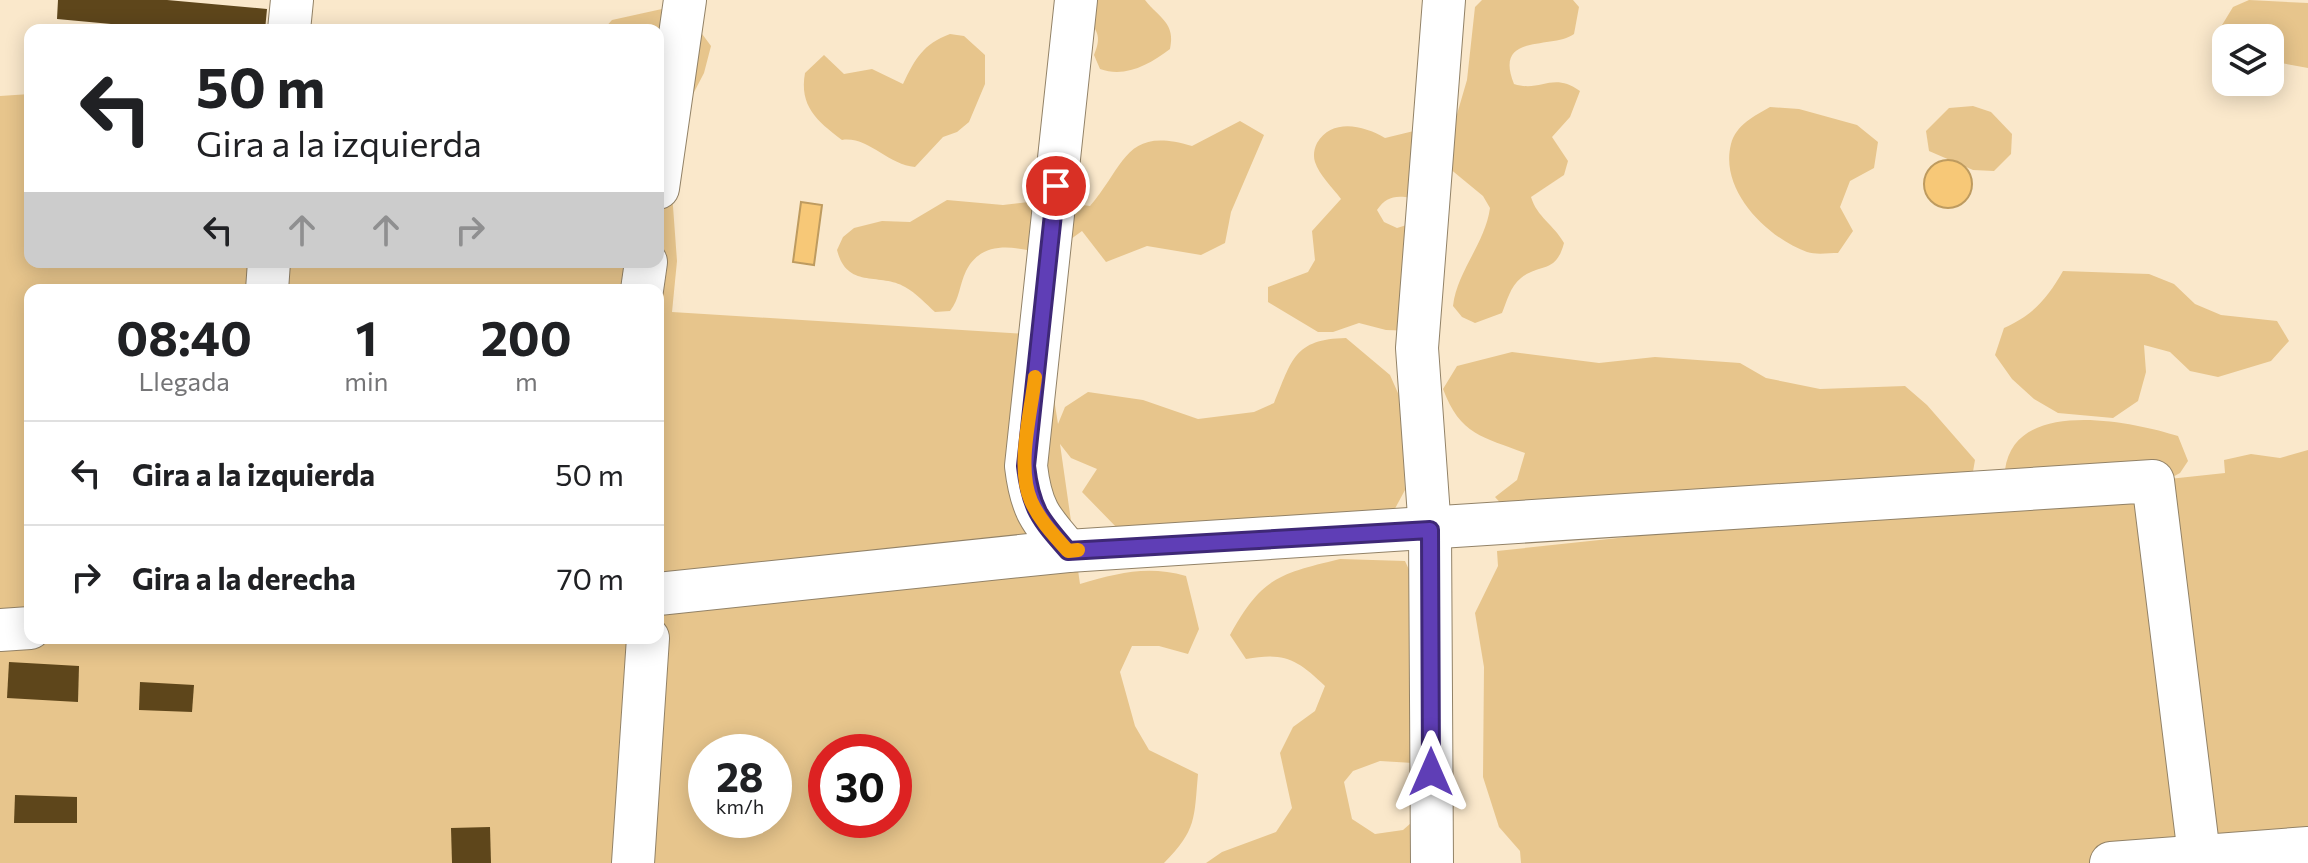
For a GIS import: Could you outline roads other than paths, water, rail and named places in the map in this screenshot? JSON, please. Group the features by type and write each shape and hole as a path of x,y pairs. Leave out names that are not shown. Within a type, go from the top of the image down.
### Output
{"street":[{"path":"290,24 292,0"},
{"path":"664,146 685,0"},
{"path":"1068,551 1044,525 1030,499 1026,466 1076,0"},
{"path":"1432,863 1430,530 1417,348 1444,0"},
{"path":"664,593 1068,551 2153,481 2200,860"},
{"path":"0,630 24,628"},
{"path":"633,863 648,644"},
{"path":"2111,863 2200,860 2308,848"}]}
